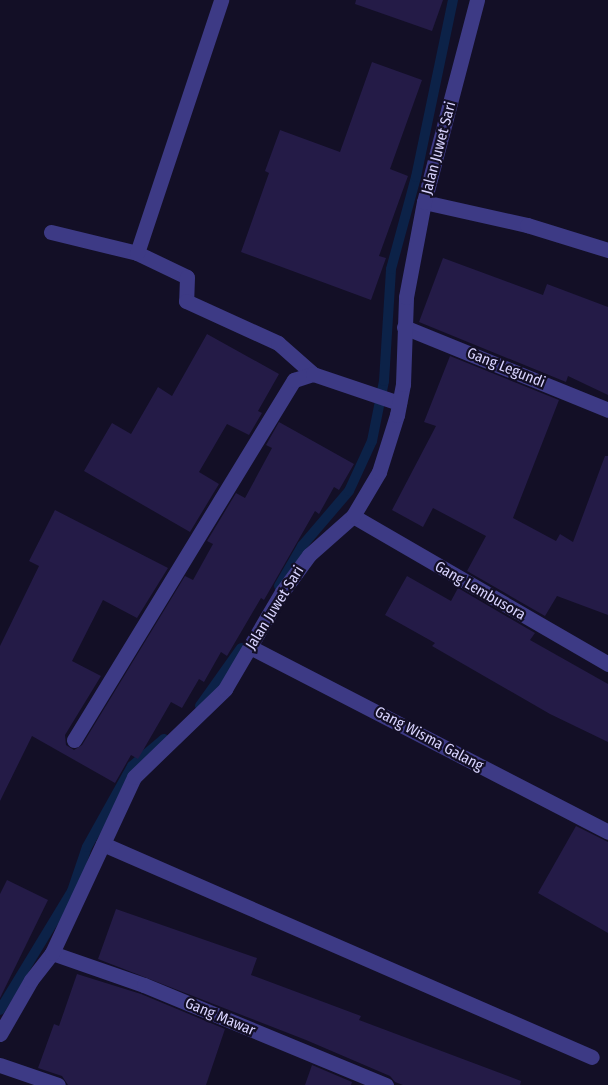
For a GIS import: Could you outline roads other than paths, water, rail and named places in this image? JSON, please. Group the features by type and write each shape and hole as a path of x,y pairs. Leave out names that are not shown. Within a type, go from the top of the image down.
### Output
{"street":[{"path":"137,253 221,0"},
{"name":"Jalan Juwet Sari","path":"0,1034 31,980 52,953 134,777 225,690 282,592 309,555 353,516 379,472 392,436 403,384 405,297 424,202 477,0"},
{"path":"424,202 527,225 608,250"},
{"path":"51,232 137,253 187,277 186,301 278,343 313,374 399,403"},
{"name":"Gang Legundi","path":"404,327 608,410"},
{"path":"74,740 294,380 313,374"},
{"name":"Gang Lembusora","path":"353,516 608,664"},
{"name":"Gang Wisma Galang","path":"250,647 608,832"},
{"path":"103,844 592,1057"},
{"name":"Gang Mawar","path":"52,953 144,985 386,1085"},
{"path":"0,1065 58,1085"}],"waterway":[{"path":"279,586 302,546 349,491 372,441 384,381 391,269 416,177 453,0"},
{"path":"200,706 241,648"},
{"path":"0,1010 72,891 87,847 132,766 164,739"}]}
